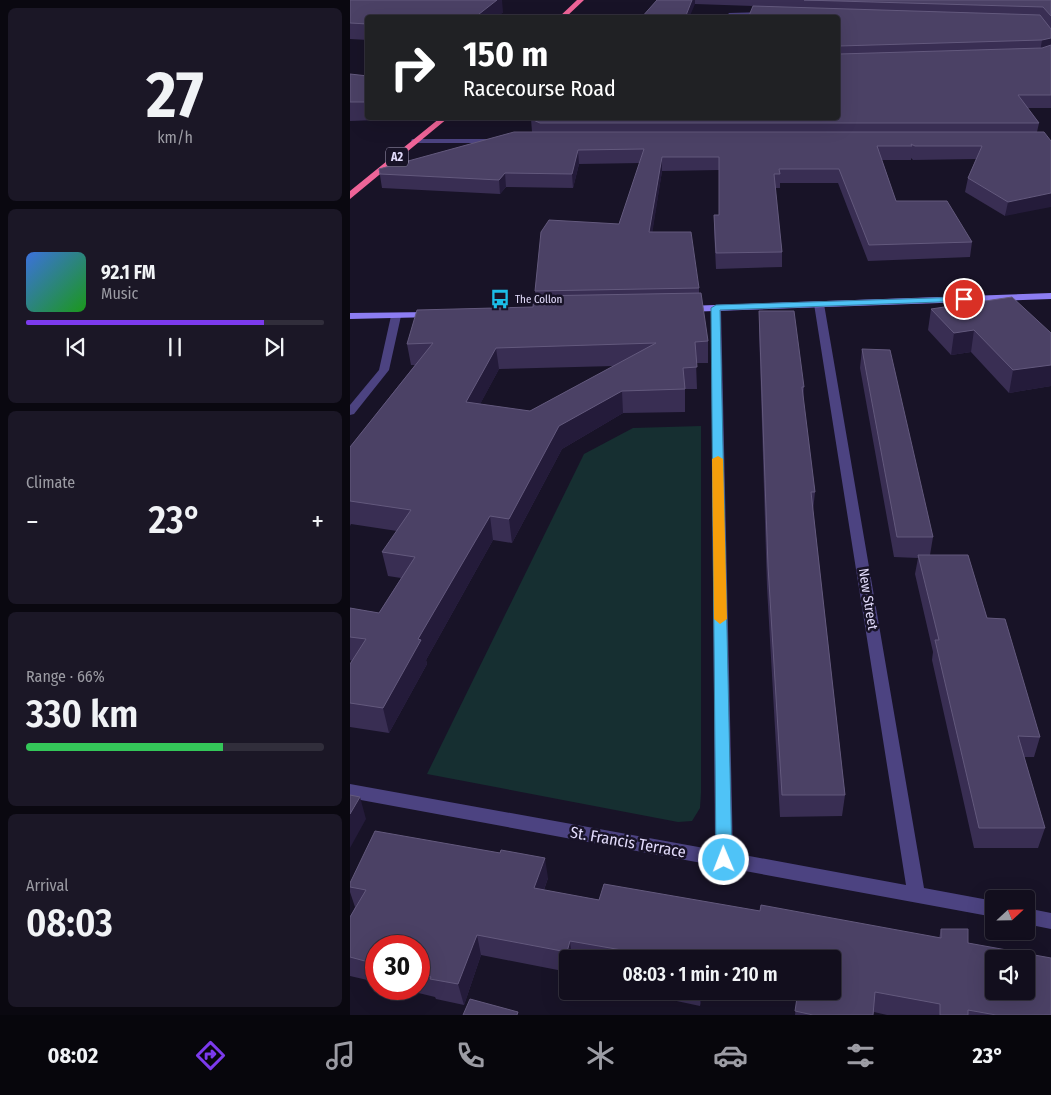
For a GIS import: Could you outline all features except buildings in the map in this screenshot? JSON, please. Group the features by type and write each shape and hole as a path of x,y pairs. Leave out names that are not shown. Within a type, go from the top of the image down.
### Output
{"highway":[{"path":"564,15 581,0"},
{"name":"A2","path":"350,196 441,120"}],"main road":[{"path":"676,309 1051,296"},
{"path":"350,316 446,314"}],"street":[{"path":"729,15 742,13 772,14"},
{"path":"415,141 504,141"},
{"name":"New Street","path":"819,304 916,894"},
{"path":"716,308 724,860"},
{"path":"350,412 384,370 396,316"},
{"name":"St. Francis Terrace","path":"350,791 985,908"},
{"path":"1035,918 1051,921"}],"green space":[{"path":"701,426 701,793 700,808 692,821 678,822 427,774 584,454 633,428"}],"slow traffic":[{"path":"718,459 720,619"}],"place":[{"name":"The Collon","path":"500,299"}],"route":[{"path":"724,860 716,308 964,299"}]}
